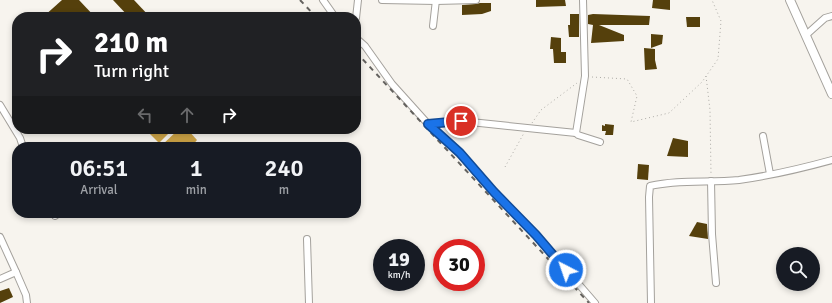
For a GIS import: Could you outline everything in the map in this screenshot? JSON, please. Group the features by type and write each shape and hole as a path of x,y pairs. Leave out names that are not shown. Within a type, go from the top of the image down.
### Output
{"main road":[{"path":"790,0 832,94"}],"street":[{"path":"323,0 331,12"},
{"path":"357,12 358,0"},
{"path":"382,0 476,0"},
{"path":"576,133 585,76 583,0"},
{"path":"433,26 436,1"},
{"path":"806,35 825,18 832,16"},
{"path":"361,43 392,84 428,124 460,153 494,192 536,235 595,303"},
{"path":"0,105 12,125"},
{"path":"428,124 461,121 576,133 578,136 600,142"},
{"path":"763,136 770,174"},
{"path":"651,303 648,197 650,186 665,182 740,179 806,167 832,160"},
{"path":"712,181 712,234 716,283"},
{"path":"0,237 26,295 27,303"},
{"path":"306,239 309,303"},
{"path":"0,279 16,272"}],"path":[{"path":"505,167 541,110 585,76 627,79 637,96 631,122 669,113 686,98 706,76 718,59 722,21 712,0"},
{"path":"706,76 710,110 712,181"}],"shaded area":[{"path":"150,134 168,134 160,142 158,142"},
{"path":"174,134 192,134 197,140 195,142 165,142"}],"building":[{"path":"62,0 79,0 90,12 49,12"},
{"path":"113,0 134,0 145,12 124,12"},
{"path":"536,0 565,0 566,6 536,7"},
{"path":"653,0 670,0 670,10 652,8"},
{"path":"491,3 491,11 482,14 462,15 462,5"},
{"path":"570,14 579,14 579,37 569,37 568,25 570,25"},
{"path":"588,15 650,16 649,25 599,25 624,35 624,41 591,43 593,25 588,24"},
{"path":"686,17 700,17 700,27 687,27"},
{"path":"651,34 663,35 662,44 651,48"},
{"path":"551,37 561,38 561,52 566,52 566,63 554,63 553,49 550,49"},
{"path":"644,48 655,49 657,69 645,70"},
{"path":"605,124 614,125 613,135 605,135 606,131 602,131 602,125 605,126"},
{"path":"673,138 688,141 688,157 667,156"},
{"path":"638,164 649,165 648,180 637,179"},
{"path":"697,222 707,224 708,239 689,236"},
{"path":"9,288 13,297 0,303 0,291"}],"railway":[{"path":"300,0 311,12"},
{"path":"361,57 589,303"}],"route":[{"path":"461,121 428,124 460,153 494,192 536,235 566,270"}]}
